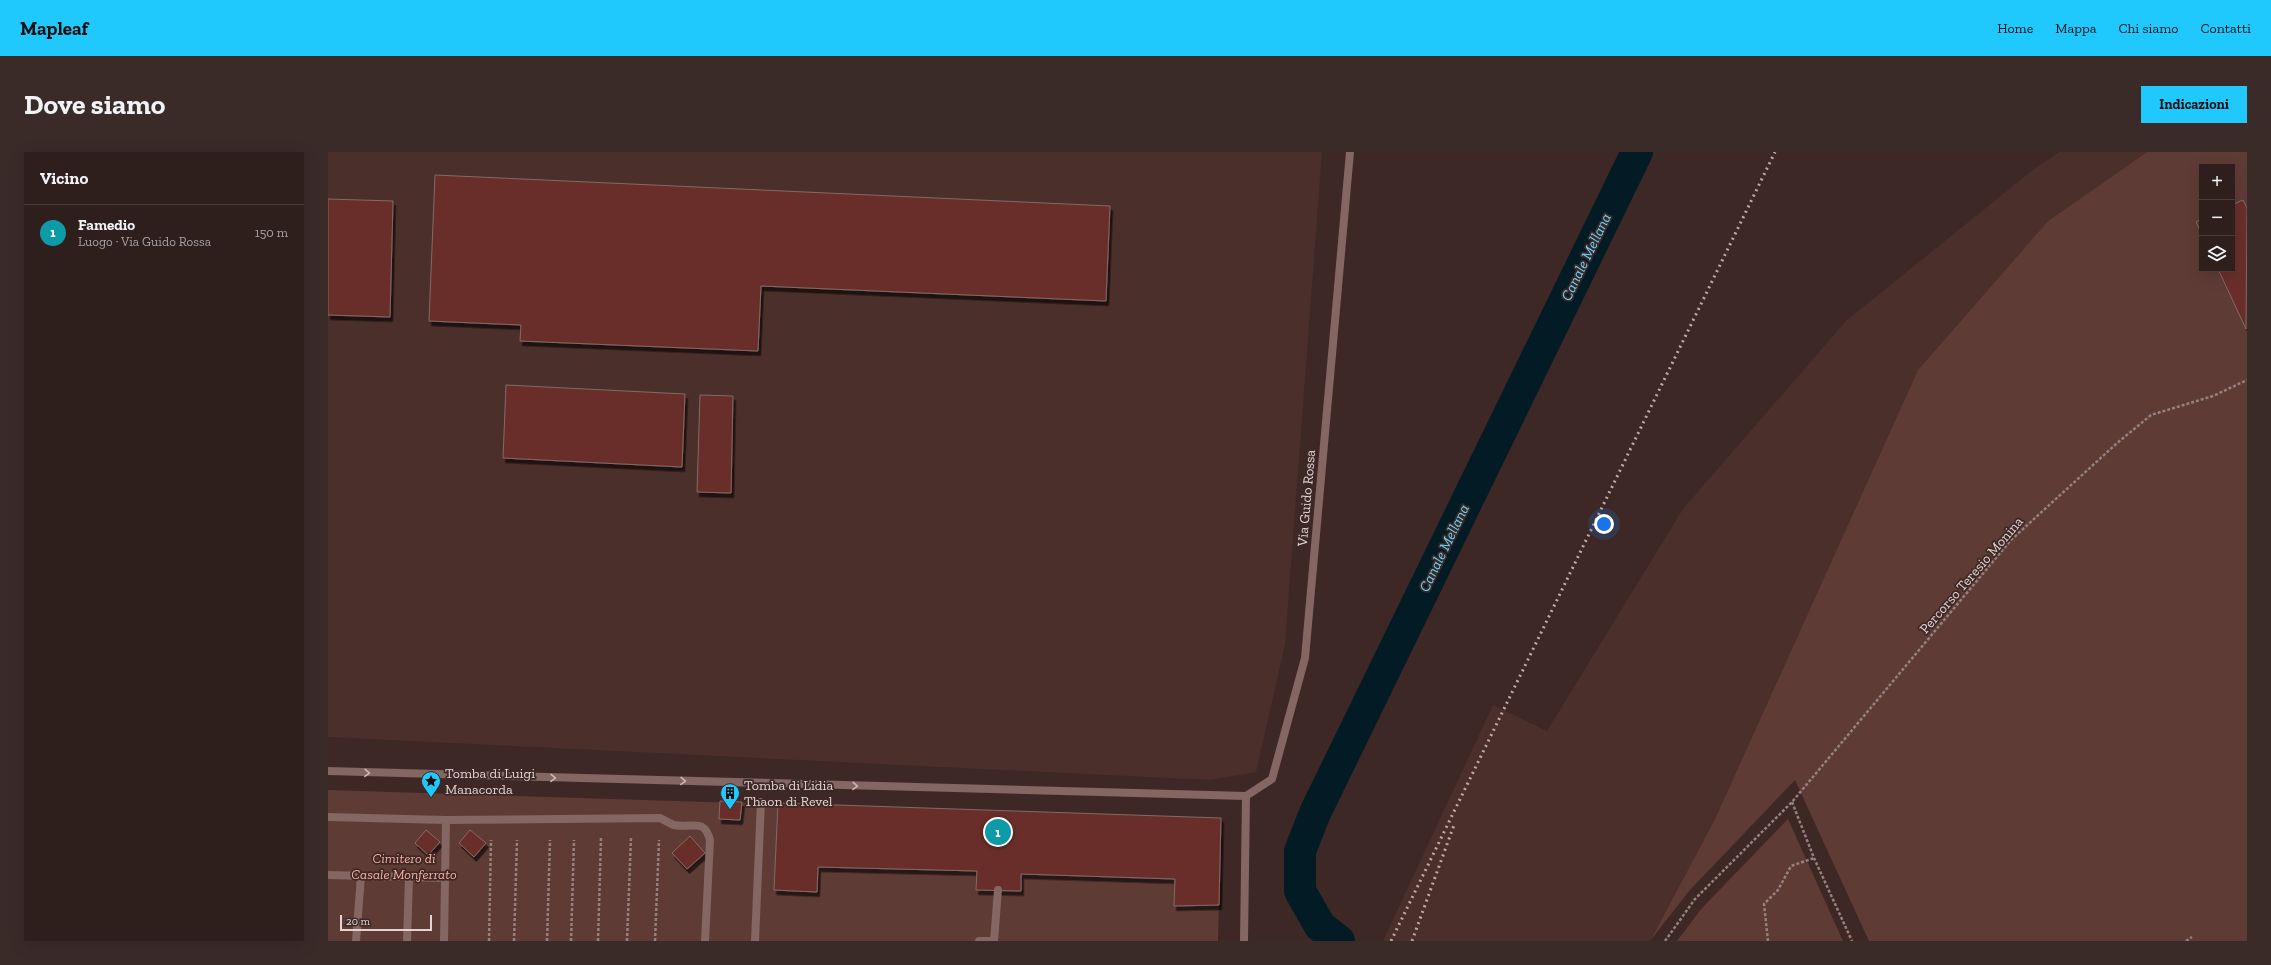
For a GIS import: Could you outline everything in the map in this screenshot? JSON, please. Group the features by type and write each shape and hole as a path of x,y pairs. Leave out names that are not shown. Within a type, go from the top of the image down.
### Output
{"street":[{"name":"Via Guido Rossa","path":"1246,796 1272,778 1305,658 1350,152"},
{"path":"328,771 1246,796 1244,941"},
{"path":"755,941 761,802"},
{"path":"328,817 446,820 660,818 674,825 703,826 707,830 710,840 706,941"},
{"path":"444,941 446,820"},
{"path":"328,875 446,878"},
{"path":"356,941 361,876"},
{"path":"407,941 409,877"},
{"path":"979,941 993,941 998,890"}],"path":[{"name":"Percorso Teresio Monina","path":"1665,941 1695,899 1792,802 1818,769 2011,540 2116,444 2151,415 2213,396 2247,380"},
{"path":"1792,802 1814,858 1852,941"},
{"path":"598,941 602,818"},
{"path":"627,941 632,818"},
{"path":"655,941 660,818"},
{"path":"489,941 491,819"},
{"path":"514,941 518,819"},
{"path":"547,941 550,819"},
{"path":"571,941 575,819"},
{"path":"1768,941 1764,904 1778,890 1791,866 1814,858"},
{"path":"2186,941 2192,937"}],"shaded area":[{"path":"328,152 1322,152 1285,644 1256,772 1210,780 328,737"},
{"path":"2059,152 2147,152 2048,221 1918,370 1715,819 1650,941 1383,941 1493,705 1547,731 1683,509 1846,321 2034,169"}],"green space":[{"path":"2147,152 2247,152 2247,941 1869,941 1795,780 1689,891 1650,941 1715,819 1918,370 2048,221"},
{"name":"Cimitero di Casale Monferrato","path":"328,790 1221,818 1218,941 328,941"},
{"path":"1788,819 1843,941 1677,941 1702,908"}],"building":[{"path":"435,175 1110,206 1106,301 761,286 758,351 520,341 521,325 429,321"},
{"path":"328,199 393,201 390,317 328,315"},
{"path":"2243,200 2247,208 2246,329 2219,272 2235,272 2235,204"},
{"path":"2199,220 2199,228 2196,222"},
{"path":"506,385 685,394 682,467 503,458"},
{"path":"700,395 733,396 731,493 697,492"},
{"name":"Tomba di Lidia Thaon di Revel","path":"720,801 742,802 740,820 719,819"},
{"path":"778,803 1221,818 1219,905 1174,906 1175,879 1021,874 1021,891 976,890 977,871 818,867 817,892 774,890"},
{"path":"426,830 440,842 428,855 415,843"},
{"path":"470,830 486,843 474,857 459,843"},
{"path":"690,836 705,853 687,869 672,853"}],"waterway":[{"name":"Canale Mellana","path":"1339,941 1320,926 1300,891 1300,851 1315,813 1637,152"}],"railway":[{"path":"1391,941 1775,152"},
{"path":"1412,941 1454,825"}],"place":[{"name":"Tomba di Luigi Manacorda","path":"431,798"},
{"name":"Tomba di Lidia Thaon di Revel","path":"730,810"},
{"name":"Famedio","path":"998,832"}]}
